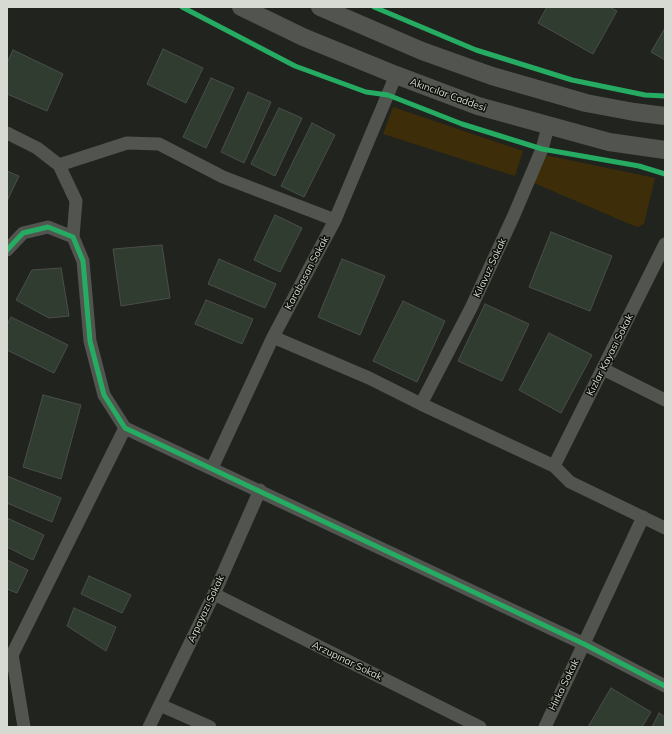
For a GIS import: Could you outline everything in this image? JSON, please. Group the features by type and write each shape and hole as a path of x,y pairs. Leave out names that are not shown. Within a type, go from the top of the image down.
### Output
{"main road":[{"name":"Akıncılar Caddesi","path":"242,7 303,37 396,75 478,106 548,127 609,142 665,150"},
{"path":"320,7 422,50 492,76 586,102 634,112 665,116"}],"street":[{"name":"Karabasan Sokak","path":"212,468 273,337 334,220 396,75"},
{"name":"Kılavuz Sokak","path":"421,404 471,308 514,215 542,148 548,127"},
{"path":"7,133 37,148 59,165 76,201 73,237 83,261 90,340 104,395 125,428 260,490 584,644 665,686"},
{"path":"59,165 127,143 159,144 223,177 334,220"},
{"path":"7,250 23,233 48,227 73,237"},
{"name":"Kızlar Kayası Sokak","path":"554,466 665,244"},
{"path":"273,337 369,378 554,466 570,482 665,528"},
{"path":"603,369 665,400"},
{"path":"24,727 8,658 125,428"},
{"name":"Arpayazı Sokak","path":"149,727 214,594 260,490"},
{"name":"Hırka Sokak","path":"545,727 643,517"},
{"name":"Arzupınar Sokak","path":"214,594 480,727"},
{"path":"160,705 210,727"}],"shaded area":[{"path":"393,107 523,151 515,176 383,134"},
{"path":"545,155 655,178 644,224 638,227 632,225 534,183"}],"building":[{"path":"547,7 610,7 617,11 593,54 538,23"},
{"path":"665,28 665,60 651,52"},
{"path":"163,49 203,68 186,103 147,84"},
{"path":"13,50 63,74 47,111 7,94 7,63"},
{"path":"211,78 234,88 206,148 183,137"},
{"path":"248,92 271,102 244,163 221,152"},
{"path":"279,108 302,118 275,176 251,164"},
{"path":"312,123 335,135 304,197 281,186"},
{"path":"7,171 19,176 7,201"},
{"path":"275,215 302,228 280,272 254,260"},
{"path":"551,232 612,256 590,311 529,287"},
{"path":"162,245 170,298 121,306 113,249"},
{"path":"219,259 276,284 265,308 208,284"},
{"path":"342,259 385,276 360,335 318,317"},
{"path":"61,268 69,316 49,318 16,300 32,270"},
{"path":"206,300 253,319 242,344 195,324"},
{"path":"403,301 445,321 417,382 373,361"},
{"path":"485,304 529,324 502,381 458,361"},
{"path":"11,317 68,345 54,373 7,350 7,325"},
{"path":"549,333 592,355 561,413 519,390"},
{"path":"43,395 81,405 61,479 23,467"},
{"path":"7,476 61,498 52,522 7,503"},
{"path":"7,518 44,535 33,560 7,547"},
{"path":"7,560 28,570 17,593 7,589"},
{"path":"89,576 131,595 122,613 81,594"},
{"path":"74,608 116,627 106,651 67,626"},
{"path":"611,688 651,712 642,727 588,727"},
{"path":"659,713 665,717 665,727 652,727"}],"cycle path":[{"path":"182,7 295,66 366,92 388,95 462,124 542,149 639,166 665,174"},
{"path":"374,7 476,50 572,80 645,95 665,96"},
{"path":"7,250 23,233 48,227 73,237 83,261 90,341 104,395 125,428 584,644 665,686"}]}
